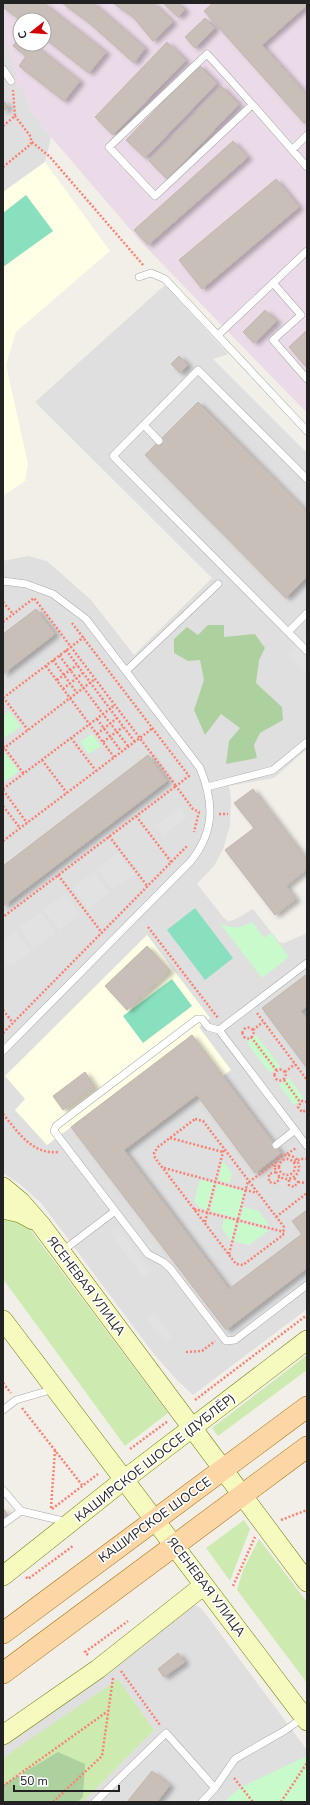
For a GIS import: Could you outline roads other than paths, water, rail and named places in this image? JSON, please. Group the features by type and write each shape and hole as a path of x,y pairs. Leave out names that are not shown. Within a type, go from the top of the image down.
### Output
{"main road":[{"name":"ЯСЕНЕВАЯ УЛИЦА","path":"3,1187 21,1202 41,1225 307,1582"},
{"path":"3,1209 20,1213 41,1225"},
{"name":"ЯСЕНЕВАЯ УЛИЦА","path":"3,1320 175,1545 305,1719"},
{"name":"КАШИРСКОЕ ШОССЕ (ДУБЛЁР)","path":"3,1576 125,1479 307,1340"},
{"name":"КАШИРСКОЕ ШОССЕ","path":"3,1633 307,1407"},
{"path":"3,1673 307,1447"},
{"path":"3,1735 98,1669 204,1585"}],"lane":[{"path":"252,104 155,196 109,147 207,54 252,104 307,167"},
{"path":"3,69 11,81"},
{"path":"292,150 307,135"},
{"path":"218,335 307,250"},
{"path":"139,277 151,273 165,279 307,431"},
{"path":"273,283 301,315 273,340 307,379"},
{"path":"307,479 198,370 112,456 307,651"},
{"path":"144,425 159,441"},
{"path":"3,581 26,584 40,588 63,600 86,618 200,768 208,787 211,813 207,833 198,853 3,1051"},
{"path":"126,671 218,584"},
{"path":"288,632 307,613"},
{"path":"208,787 273,770 307,742"},
{"path":"307,963 222,1028 211,1028 202,1019 197,1019 56,1126 54,1131 148,1254 163,1262 170,1268 221,1336 229,1342 235,1340 307,1285"},
{"path":"222,1028 307,1146"},
{"path":"276,1145 295,1130"},
{"path":"61,1252 115,1211"},
{"path":"3,1410 16,1400 55,1388"},
{"path":"3,1490 21,1511 71,1523"},
{"path":"3,1524 21,1511"},
{"path":"202,1802 215,1788 235,1759 305,1719"},
{"path":"95,1802 166,1733 215,1788"}]}
